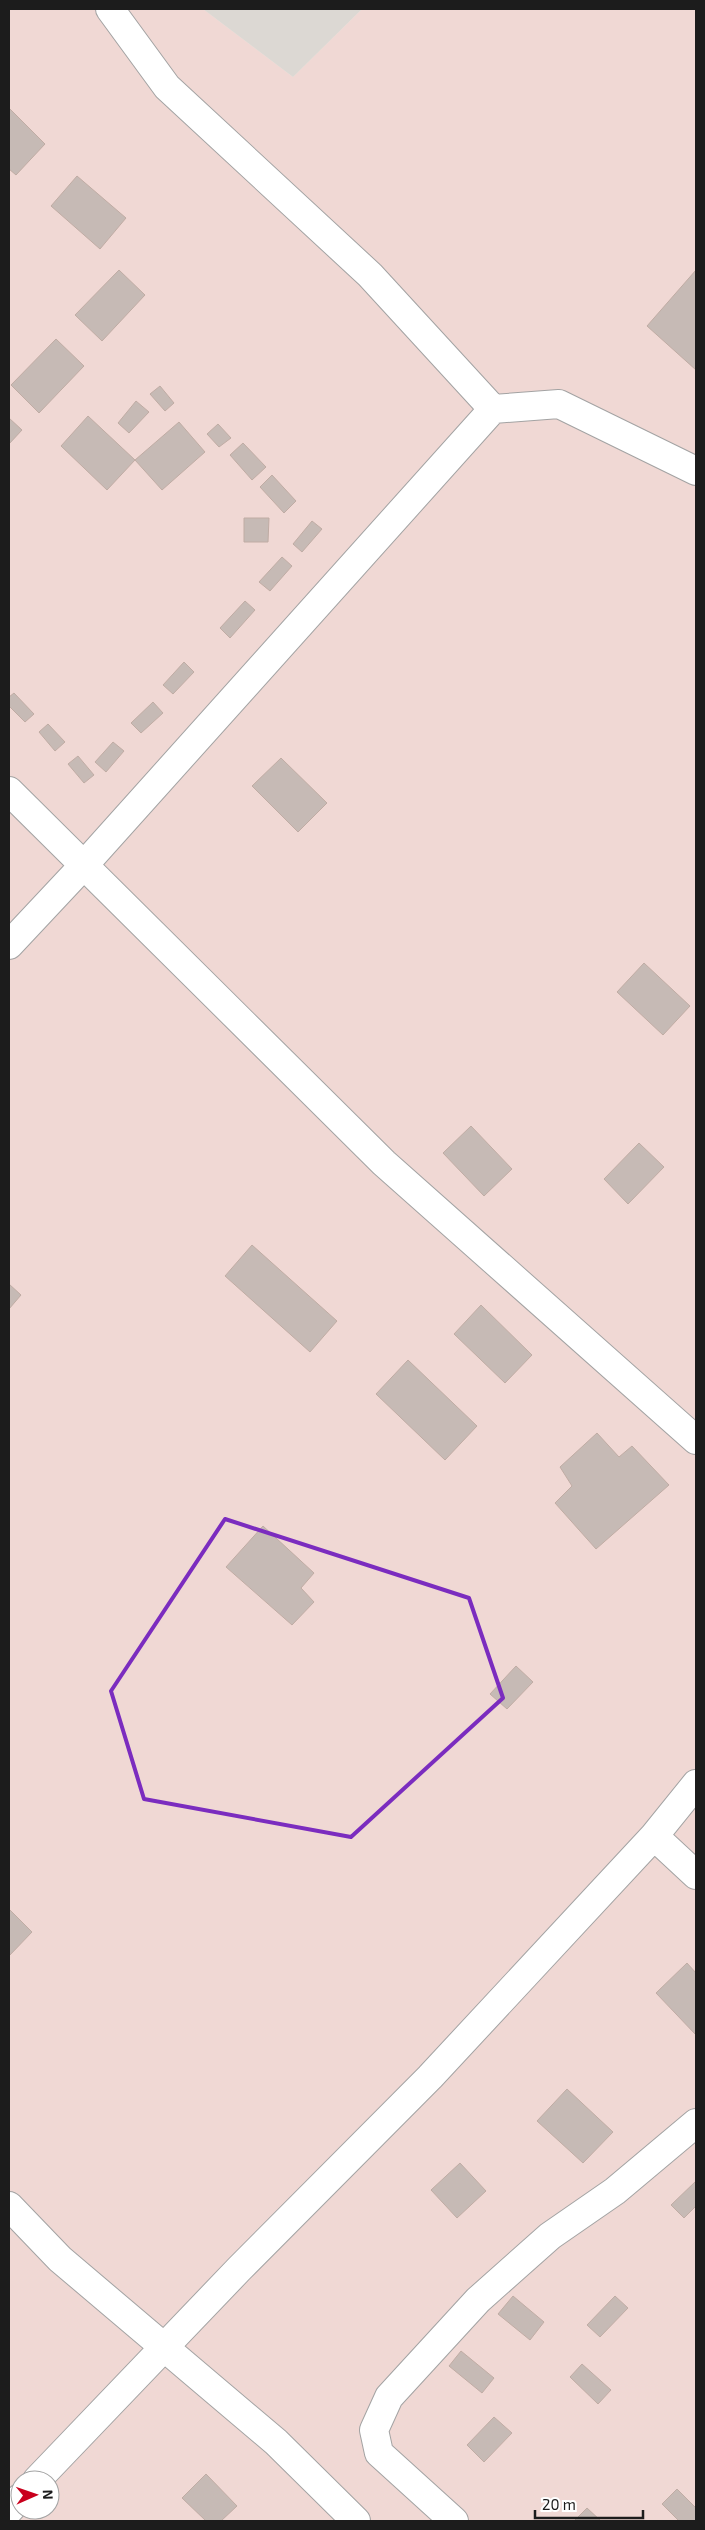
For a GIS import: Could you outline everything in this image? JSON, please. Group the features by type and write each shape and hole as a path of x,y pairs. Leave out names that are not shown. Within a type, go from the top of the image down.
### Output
{"street":[{"path":"110,9 168,87 370,275 493,409"},
{"path":"9,945 84,865 493,409 559,404 696,471"},
{"path":"9,791 384,1163 696,1440"},
{"path":"46,2470 164,2346 430,2077 654,1836 696,1784"},
{"path":"654,1836 696,1875"},
{"path":"454,2521 379,2453 374,2430 389,2397 478,2300 550,2236 615,2191 696,2123"},
{"path":"9,2206 60,2259 276,2442 356,2521"}],"highlighted area":[{"path":"225,1519 469,1598 503,1698 351,1837 144,1799 111,1691"}],"shaded area":[{"path":"9,9 203,9 293,77 362,9 696,9 696,2521 9,2521"},
{"path":"203,9 362,9 293,77"}],"building":[{"path":"9,108 45,144 16,175 9,169"},
{"path":"77,176 126,218 100,249 51,206"},
{"path":"119,270 145,295 102,341 75,315"},
{"path":"696,270 696,370 647,326"},
{"path":"56,339 84,366 39,413 11,385"},
{"path":"160,386 174,403 165,411 150,394"},
{"path":"136,401 149,412 129,433 118,423"},
{"path":"88,416 135,460 107,490 61,446"},
{"path":"9,418 22,430 9,444"},
{"path":"179,422 205,452 162,490 135,460"},
{"path":"218,424 231,438 219,447 207,434"},
{"path":"243,443 266,467 252,480 230,455"},
{"path":"272,475 296,501 284,513 260,487"},
{"path":"244,518 269,518 268,542 244,542"},
{"path":"312,521 322,529 302,552 293,544"},
{"path":"282,557 292,566 270,591 259,582"},
{"path":"245,601 255,610 230,638 220,628"},
{"path":"184,662 194,672 173,694 163,685"},
{"path":"14,693 34,714 25,722 9,706 9,697"},
{"path":"153,702 163,713 141,733 131,723"},
{"path":"48,724 65,742 55,751 39,732"},
{"path":"113,742 124,751 106,772 95,762"},
{"path":"78,756 94,775 84,783 68,764"},
{"path":"281,758 327,803 298,832 252,786"},
{"path":"644,963 690,1006 663,1035 617,992"},
{"path":"471,1126 512,1169 484,1196 443,1153"},
{"path":"639,1143 664,1167 628,1204 604,1179"},
{"path":"252,1245 337,1321 310,1352 225,1276"},
{"path":"9,1284 21,1295 9,1309"},
{"path":"481,1305 532,1355 505,1383 454,1334"},
{"path":"408,1360 477,1426 445,1460 376,1394"},
{"path":"597,1433 619,1457 632,1446 669,1485 596,1549 555,1503 572,1486 560,1467"},
{"path":"263,1526 314,1573 301,1588 314,1602 292,1625 226,1567"},
{"path":"516,1666 533,1682 507,1709 490,1694"},
{"path":"9,1909 32,1932 9,1956"},
{"path":"687,1963 696,1973 696,2035 656,1993"},
{"path":"567,2089 613,2132 583,2163 537,2121"},
{"path":"460,2163 486,2191 457,2218 431,2190"},
{"path":"696,2181 696,2206 684,2218 671,2205"},
{"path":"513,2296 544,2322 530,2340 498,2314"},
{"path":"615,2296 628,2308 600,2337 587,2325"},
{"path":"461,2351 494,2378 482,2393 449,2366"},
{"path":"582,2364 611,2390 598,2404 570,2377"},
{"path":"494,2417 512,2433 484,2462 467,2445"},
{"path":"206,2474 237,2506 221,2521 206,2521 182,2498"},
{"path":"677,2489 696,2508 696,2521 679,2521 662,2504"},
{"path":"587,2508 601,2521 574,2521"}]}
